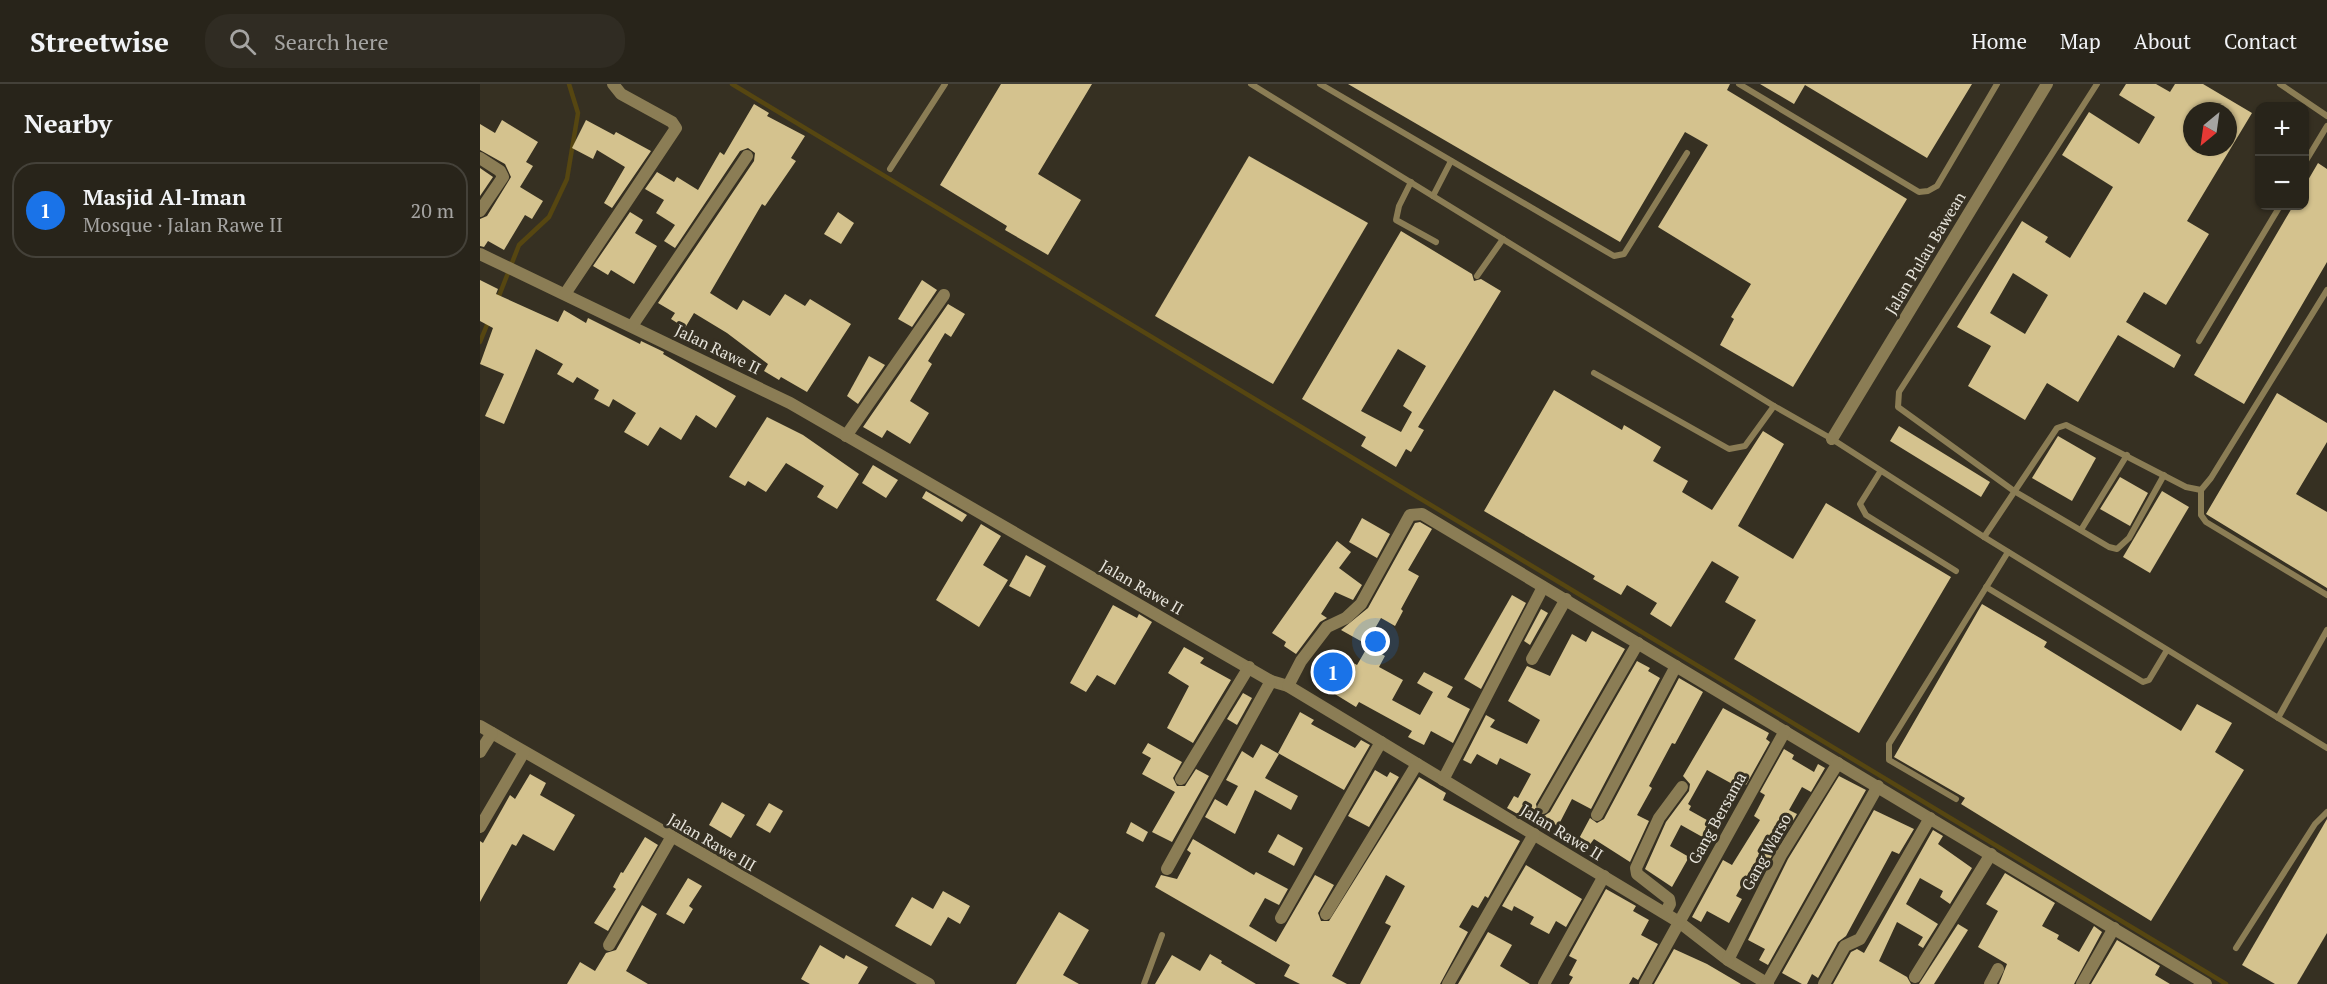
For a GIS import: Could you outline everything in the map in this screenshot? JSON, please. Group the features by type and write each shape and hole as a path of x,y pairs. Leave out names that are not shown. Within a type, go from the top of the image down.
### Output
{"street":[{"path":"565,294 676,128 672,122 621,94 613,84"},
{"name":"Jalan Pulau Bawean","path":"1832,439 2047,84"},
{"path":"632,326 747,156"},
{"path":"480,158 500,171 502,177 480,211"},
{"name":"Jalan Rawe II","path":"480,254 790,403 1271,681 1287,686 1382,742 1679,922 1750,980 1768,984"},
{"path":"846,436 944,295"},
{"path":"1287,686 1301,661 1327,627 1346,618 1361,604 1410,515 1422,514 2206,984"},
{"path":"1443,780 1543,587"},
{"path":"1532,659 1566,599"},
{"path":"1543,808 1638,643"},
{"path":"1597,815 1676,666"},
{"path":"1181,779 1249,668"},
{"path":"1167,869 1271,681"},
{"name":"Jalan Rawe III","path":"480,726 671,838 929,984"},
{"name":"Gang Bersama","path":"1645,984 1785,731"},
{"path":"480,752 492,733"},
{"path":"1281,918 1382,742"},
{"path":"480,827 524,752"},
{"name":"Gang Warso","path":"1728,960 1782,855 1838,763"},
{"path":"1326,914 1417,764"},
{"path":"1768,984 1878,786"},
{"path":"1665,913 1670,904 1669,899 1637,874 1636,868 1659,818 1682,787"},
{"path":"1824,984 1845,946 1860,939 1930,818"},
{"path":"1448,984 1534,834"},
{"path":"609,945 671,838"},
{"path":"1915,977 1990,854"},
{"path":"1544,984 1604,876"},
{"path":"2082,984 2114,928"},
{"path":"1990,984 1998,969"}],"lane":[{"path":"890,169 945,84"},
{"path":"1251,84 1774,406 1832,439 1880,472 2008,552 2327,748"},
{"path":"1320,84 1614,256 1624,254 1687,153"},
{"path":"1739,84 1919,192 1928,191 1936,186 1996,84"},
{"path":"2097,84 1899,392 1898,407 2014,491 2109,547 2117,549 2123,545 2164,475"},
{"path":"2280,84 2327,116"},
{"path":"2309,156 2327,126"},
{"path":"1433,196 1451,161"},
{"path":"1411,182 1399,206 1396,220 1436,242"},
{"path":"2199,340 2278,210"},
{"path":"1477,276 1503,239"},
{"path":"2327,290 2211,478 2201,490 2201,515 2206,522 2327,595"},
{"path":"1594,373 1729,449 1745,446 1774,406"},
{"path":"1984,537 2056,428 2066,425 2186,487 2201,490"},
{"path":"2080,530 2127,455"},
{"path":"1880,472 1860,504 1866,515 1956,571"},
{"path":"1956,799 1889,760 1889,744 2008,552"},
{"path":"1986,587 2143,682 2149,680 2166,650"},
{"path":"2278,718 2327,630"},
{"path":"2236,948 2315,824 2327,812"},
{"path":"1144,984 1162,935"}],"building":[{"path":"1001,84 1092,84 1038,174 1081,200 1048,255 1005,230 1007,226 940,185"},
{"path":"1348,84 1730,84 1727,90 1907,199 1793,387 1720,345 1734,319 1731,317 1751,284 1658,227 1708,145 1685,132 1620,242"},
{"path":"1760,84 1972,84 1927,158 1805,85 1794,104"},
{"path":"2126,84 2156,84 2170,92 2175,84 2203,84 2233,102 2183,102 2183,156 2226,156 2187,221 2209,234 2166,305 2144,292 2126,322 2181,355 2174,368 2118,335 2078,402 2047,383 2025,420 1968,386 1991,346 1957,327 2022,221 2048,237 2045,242 2070,258 2113,187 2062,155 2089,112 2139,144 2155,117 2119,95","holes":["2013,273 2048,295 2025,334 1990,313"]},
{"path":"754,104 769,113 767,116 805,136 791,158 796,161 765,206 762,204 710,293 737,310 743,300 770,316 785,294 805,306 810,299 851,324 807,392 781,377 779,380 764,371 768,364 727,333 694,313 685,328 671,319 675,313 658,303 754,161 755,153 748,148 740,151 675,248 664,241 675,225 656,213 664,200 645,189 657,172 674,182 677,177 698,190 720,152 724,155"},
{"path":"2237,104 2252,113 2237,138"},
{"path":"502,120 538,142 526,162 533,166 520,187 543,201 532,219 525,215 504,250 488,241 484,247 480,246 480,219 487,216 511,177 505,164 480,150 480,124 495,133"},
{"path":"586,120 614,135 616,132 651,151 612,208 604,203 625,167 597,150 593,159 572,148"},
{"path":"1249,156 1368,223 1273,384 1155,316"},
{"path":"2318,163 2327,169 2327,262 2244,404 2194,375 2291,210 2309,210 2309,178"},
{"path":"480,168 493,177 480,196"},
{"path":"630,212 643,220 635,233 657,246 634,284 611,270 608,275 593,266"},
{"path":"838,212 854,223 841,244 824,234"},
{"path":"1401,231 1472,274 1474,281 1481,279 1501,291 1418,427 1424,430 1411,452 1406,449 1396,467 1361,446 1366,437 1302,399","holes":["1398,349 1426,366 1403,406 1412,412 1401,432 1361,411"]},
{"path":"480,280 498,289 496,294 558,322 564,310 586,323 588,318 640,344 641,341 664,352 663,354 736,396 716,428 696,415 681,440 660,427 648,446 624,432 636,413 613,399 609,407 594,399 599,390 577,377 573,383 557,374 563,364 536,349 504,424 485,416 504,374 480,364 493,328 480,321"},
{"path":"922,280 937,290 912,327 898,319"},
{"path":"948,304 965,314 951,337 945,333 928,361 932,364 910,401 929,413 910,444 887,430 882,438 863,427"},
{"path":"869,356 885,365 858,404 847,396"},
{"path":"1554,390 1622,430 1624,425 1661,447 1653,461 1688,481 1682,492 1712,510 1763,431 1784,444 1738,526 1793,559 1826,503 1951,577 1859,733 1734,659 1756,620 1725,602 1739,577 1712,561 1671,627 1650,614 1657,603 1627,585 1621,595 1593,579 1595,576 1484,511"},
{"path":"2277,393 2327,423 2327,442 2296,494 2327,512 2327,588 2206,514"},
{"path":"767,417 803,435 859,474 837,509 817,497 824,486 786,463 766,492 748,481 745,486 729,477"},
{"path":"1899,426 1990,482 1981,497 1890,441"},
{"path":"2058,436 2096,458 2072,501 2032,478"},
{"path":"873,465 898,480 886,498 862,483"},
{"path":"2120,477 2148,493 2130,526 2100,509"},
{"path":"926,491 967,515 962,522 922,498"},
{"path":"2162,491 2189,507 2150,573 2123,557"},
{"path":"1362,518 1390,534 1377,558 1349,542"},
{"path":"1420,522 1432,529 1408,570 1419,576 1401,609 1403,611 1395,626 1381,618 1366,644 1341,630 1368,608 1415,523"},
{"path":"981,524 1001,536 983,565 1008,580 979,627 936,600"},
{"path":"1337,541 1351,552 1339,568 1362,585 1353,600 1335,592 1321,614 1327,618 1320,622 1296,654 1284,646 1286,642 1272,633"},
{"path":"1026,555 1046,566 1030,597 1009,586"},
{"path":"1512,595 1526,603 1481,689 1464,679"},
{"path":"1982,604 2047,642 2044,647 2181,731 2197,704 2232,723 2215,752 2244,770 2151,921 1961,804 1965,798 1894,757"},
{"path":"1113,605 1137,618 1139,614 1152,622 1115,685 1097,675 1086,692 1070,683"},
{"path":"1541,609 1548,613 1530,645 1524,641"},
{"path":"1592,631 1625,649 1536,804 1538,815 1532,822 1507,808 1514,796 1518,798 1531,774 1500,758 1497,765 1477,754 1471,764 1463,760 1486,715 1495,720 1490,727 1527,744 1540,720 1508,701 1527,666 1550,676 1572,634 1586,642"},
{"path":"1368,646 1385,656 1379,667 1403,680 1392,700 1420,715 1433,692 1417,683 1424,672 1453,687 1447,697 1470,709 1453,743 1431,731 1424,745 1408,737 1412,731 1359,702 1356,707 1312,680 1329,650 1357,665"},
{"path":"1184,647 1204,658 1200,663 1231,680 1193,743 1167,728 1189,686 1168,673"},
{"path":"1637,661 1650,668 1648,671 1660,678 1591,809 1572,799 1558,826 1539,815 1544,816 1550,812"},
{"path":"1679,678 1703,692 1649,786 1652,788 1637,815 1649,821 1630,862 1594,839 1585,851 1575,846 1590,818 1597,823 1604,819"},
{"path":"1243,693 1252,698 1237,725 1227,719"},
{"path":"1723,708 1769,733 1766,739 1770,742 1746,785 1739,781 1736,786 1707,770 1688,804 1691,806 1689,810 1714,824 1706,839 1681,825 1670,846 1689,857 1672,887 1645,869 1666,822 1689,791 1690,784 1683,776"},
{"path":"1300,712 1314,720 1311,724 1355,748 1361,740 1370,745 1344,790 1278,753"},
{"path":"1148,743 1182,762 1173,778 1177,786 1185,786 1196,769 1209,776 1172,842 1152,832 1175,792 1142,774 1151,758 1142,753"},
{"path":"1261,744 1279,754 1265,778 1298,796 1291,810 1255,790 1235,834 1205,817 1215,799 1227,806 1238,786 1226,780 1242,751 1253,758"},
{"path":"1784,749 1794,755 1792,759 1814,772 1818,764 1825,768 1811,792 1802,787 1789,810 1797,814 1767,864 1760,861 1757,866 1754,864 1736,896 1742,899 1729,923 1707,911 1701,922 1692,917 1723,860 1732,865 1760,820 1754,816 1765,795 1760,792"},
{"path":"1375,770 1387,777 1390,772 1399,777 1369,827 1348,816"},
{"path":"530,774 546,783 540,795 575,815 554,851 523,834 516,846 512,844 480,902 480,841 483,843 510,795 515,799"},
{"path":"1839,776 1866,790 1768,965 1759,960 1765,949 1748,940 1788,859"},
{"path":"1419,777 1446,793 1443,800 1520,841 1488,898 1485,896 1478,908 1472,905 1459,927 1468,932 1440,984 1360,984 1391,926 1385,923 1405,886 1386,875 1332,976 1347,984 1300,984 1284,976 1290,965 1155,887 1161,875 1177,879 1191,853 1187,850 1193,839 1254,875 1256,872 1288,889 1279,905 1265,898 1249,926 1276,942 1315,875 1334,885 1318,913 1321,921 1329,921"},
{"path":"722,802 745,815 731,838 709,825"},
{"path":"769,803 783,811 770,833 756,825"},
{"path":"1874,810 1914,829 1899,854 1892,851 1846,936 1838,942 1818,978 1812,974 1807,984 1802,984 1782,973"},
{"path":"2327,819 2327,933 2297,984 2275,984 2242,965"},
{"path":"1131,822 1148,832 1143,842 1126,833"},
{"path":"1933,830 1943,836 1938,844 1972,868 1950,904 1940,897 1943,891 1920,878 1906,904 1938,924 1923,948 1918,945 1923,937 1897,922 1879,961 1907,977 1911,984 1833,984 1851,952 1857,949 1864,953"},
{"path":"1278,834 1303,848 1294,866 1268,852"},
{"path":"645,837 658,845 608,931 594,923 616,889 613,887 621,872 623,873"},
{"path":"1526,865 1582,899 1566,927 1556,921 1549,934 1530,924 1534,917 1514,906 1512,911 1502,906"},
{"path":"2005,873 2055,903 2042,926 2059,935 2057,939 2079,952 2094,926 2102,932 2074,984 1999,984 2007,964 1978,947 1998,911 1986,904"},
{"path":"688,878 702,886 689,906 693,909 684,924 666,914"},
{"path":"1606,889 1636,906 1633,911 1649,920 1641,935 1658,944 1638,980 1633,977 1629,984 1569,984 1573,977 1569,975 1577,960 1569,956"},
{"path":"943,891 970,906 960,924 948,917 931,946 895,926 912,897 933,909"},
{"path":"642,905 657,914 626,971 648,984 567,984 580,962 595,971 606,953 616,950"},
{"path":"1059,912 1089,930 1063,975 1079,984 1016,984"},
{"path":"1958,924 1968,930 1934,984 1919,984"},
{"path":"1488,932 1512,945 1500,966 1530,984 1458,984"},
{"path":"2117,940 2160,966 2155,975 2170,984 2091,984"},
{"path":"820,945 844,959 846,955 868,967 858,984 810,984 801,979"},
{"path":"1674,949 1707,964 1741,984 1654,984"},
{"path":"1210,954 1256,984 1155,984 1172,955 1200,971"}],"waterway":[{"path":"497,301 519,245 549,217 567,179 578,113 569,84"},
{"path":"732,84 2226,984"},
{"path":"480,342 489,320"}],"place":[{"name":"Masjid Al-Iman","path":"1333,672"}]}
